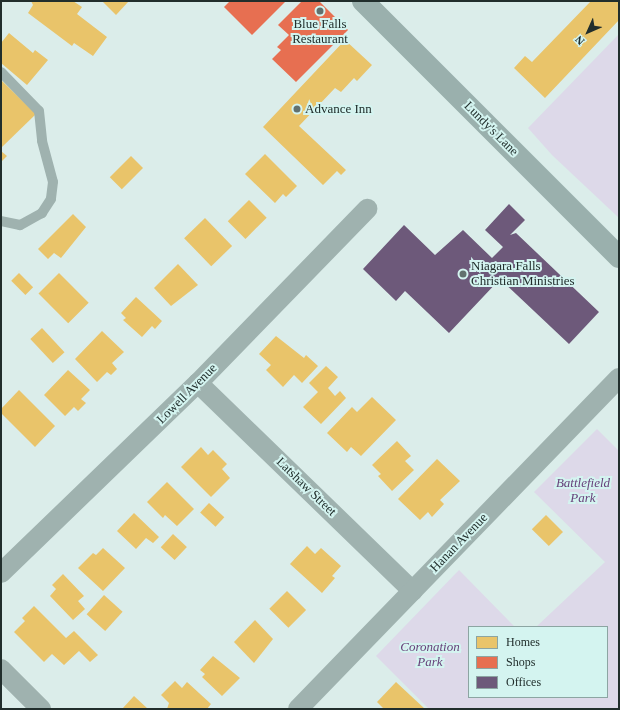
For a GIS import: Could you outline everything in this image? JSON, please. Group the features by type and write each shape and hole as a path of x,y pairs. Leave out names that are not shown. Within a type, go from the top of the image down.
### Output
{"main road":[{"name":"Lundy's Lane","path":"363,1 619,257"}],"street":[{"name":"Lowell Avenue","path":"1,573 198,383 367,209"},
{"name":"Hanan Avenue","path":"298,709 619,378"},
{"name":"Latshaw Street","path":"198,383 413,591"},
{"path":"1,669 41,709"}],"lane":[{"path":"1,72 39,111 42,141 54,182 51,199 42,213 20,225 1,221"}],"green space":[{"path":"619,34 619,218 552,155 528,128"},
{"path":"597,429 619,451 619,709 429,709 376,656 459,570 514,626 468,626 468,698 608,698 608,626 537,626 605,562 534,492"}],"building: Homes":[{"path":"31,1 73,1 82,7 77,14 107,37 93,56 74,43 72,46 28,13 33,5"},
{"path":"102,1 129,1 116,15"},
{"path":"591,1 619,1 619,20 545,98 514,68 525,56 532,62"},
{"path":"9,33 33,53 35,50 48,60 27,85 1,63 1,43"},
{"name":"Advance Inn","path":"345,40 372,65 357,81 354,78 341,92 335,88 299,126 346,170 341,175 337,171 323,185 263,127"},
{"path":"1,80 36,114 1,148"},
{"path":"1,151 7,156 1,162"},
{"path":"265,154 297,186 286,197 283,194 275,203 245,174"},
{"path":"131,156 143,168 122,189 110,177"},
{"path":"249,200 267,218 245,239 228,221"},
{"path":"73,214 86,227 61,258 54,253 48,259 38,249"},
{"path":"205,218 232,246 211,266 184,238"},
{"path":"178,264 198,285 171,306 154,288"},
{"path":"19,273 33,287 25,295 11,281"},
{"path":"59,273 89,303 68,323 38,294"},
{"path":"136,297 162,321 155,329 152,326 142,337 123,320 126,318 121,313"},
{"path":"42,328 65,352 53,363 30,339"},
{"path":"102,331 124,352 112,363 117,369 111,375 107,372 97,382 75,359"},
{"path":"276,336 304,358 306,355 318,366 302,383 294,375 283,387 266,370 271,365 259,354"},
{"path":"326,366 338,377 328,388 335,396 340,391 346,398 321,424 303,407 318,392 309,383"},
{"path":"68,370 90,390 81,399 86,403 78,411 74,407 65,416 44,395"},
{"path":"19,390 55,426 35,447 1,413 1,409"},
{"path":"372,397 396,420 361,456 351,447 347,452 327,433 352,407 357,412"},
{"path":"397,441 411,456 405,461 414,470 392,491 378,476 381,474 372,465"},
{"path":"201,447 208,455 213,450 227,464 222,469 230,478 211,497 181,467"},
{"path":"437,459 460,481 440,500 444,504 432,517 428,512 420,520 398,499"},
{"path":"167,482 194,509 177,526 165,515 163,518 147,502"},
{"path":"209,503 224,517 215,527 200,513"},
{"path":"134,513 159,537 153,543 146,538 136,549 117,531"},
{"path":"546,515 563,532 549,546 532,529"},
{"path":"173,534 187,547 175,560 161,547"},
{"path":"307,546 315,554 321,548 341,566 332,576 335,578 322,593 290,564"},
{"path":"103,548 125,568 103,591 78,568 93,553 96,555"},
{"path":"63,574 84,596 78,601 85,609 73,620 50,596 56,589 52,585"},
{"path":"287,591 306,610 288,628 269,609"},
{"path":"104,595 123,612 105,631 87,614"},
{"path":"34,606 66,638 74,631 98,655 90,662 79,651 64,665 52,654 44,662 14,632 25,621 22,618"},
{"path":"255,620 273,639 254,663 234,642"},
{"path":"213,656 240,678 222,696 202,677 205,674 200,670"},
{"path":"175,681 182,688 187,682 211,704 207,709 167,709 169,703 161,695"},
{"path":"396,682 425,709 384,709 377,702"},
{"path":"134,696 148,709 122,709"}],"building: Shops":[{"path":"230,1 286,1 252,35 224,7"},
{"path":"302,1 319,1 348,30 296,82 272,59 281,50 277,47 289,35 278,25"}],"building: Offices":[{"name":"Niagara Falls Christian Ministries","path":"509,204 525,220 510,235 516,233 599,312 569,344 500,279 449,333 405,291 396,301 363,269 404,225 435,255 463,230 492,258 503,247 485,230"}],"place":[{"name":"Blue Falls Restaurant","path":"320,11"},
{"name":"Advance Inn","path":"297,109"},
{"name":"Niagara Falls Christian Ministries","path":"463,274"}],"park label":[{"name":"Battlefield Park","path":"583,492"},
{"name":"Coronation Park","path":"430,656"}]}
